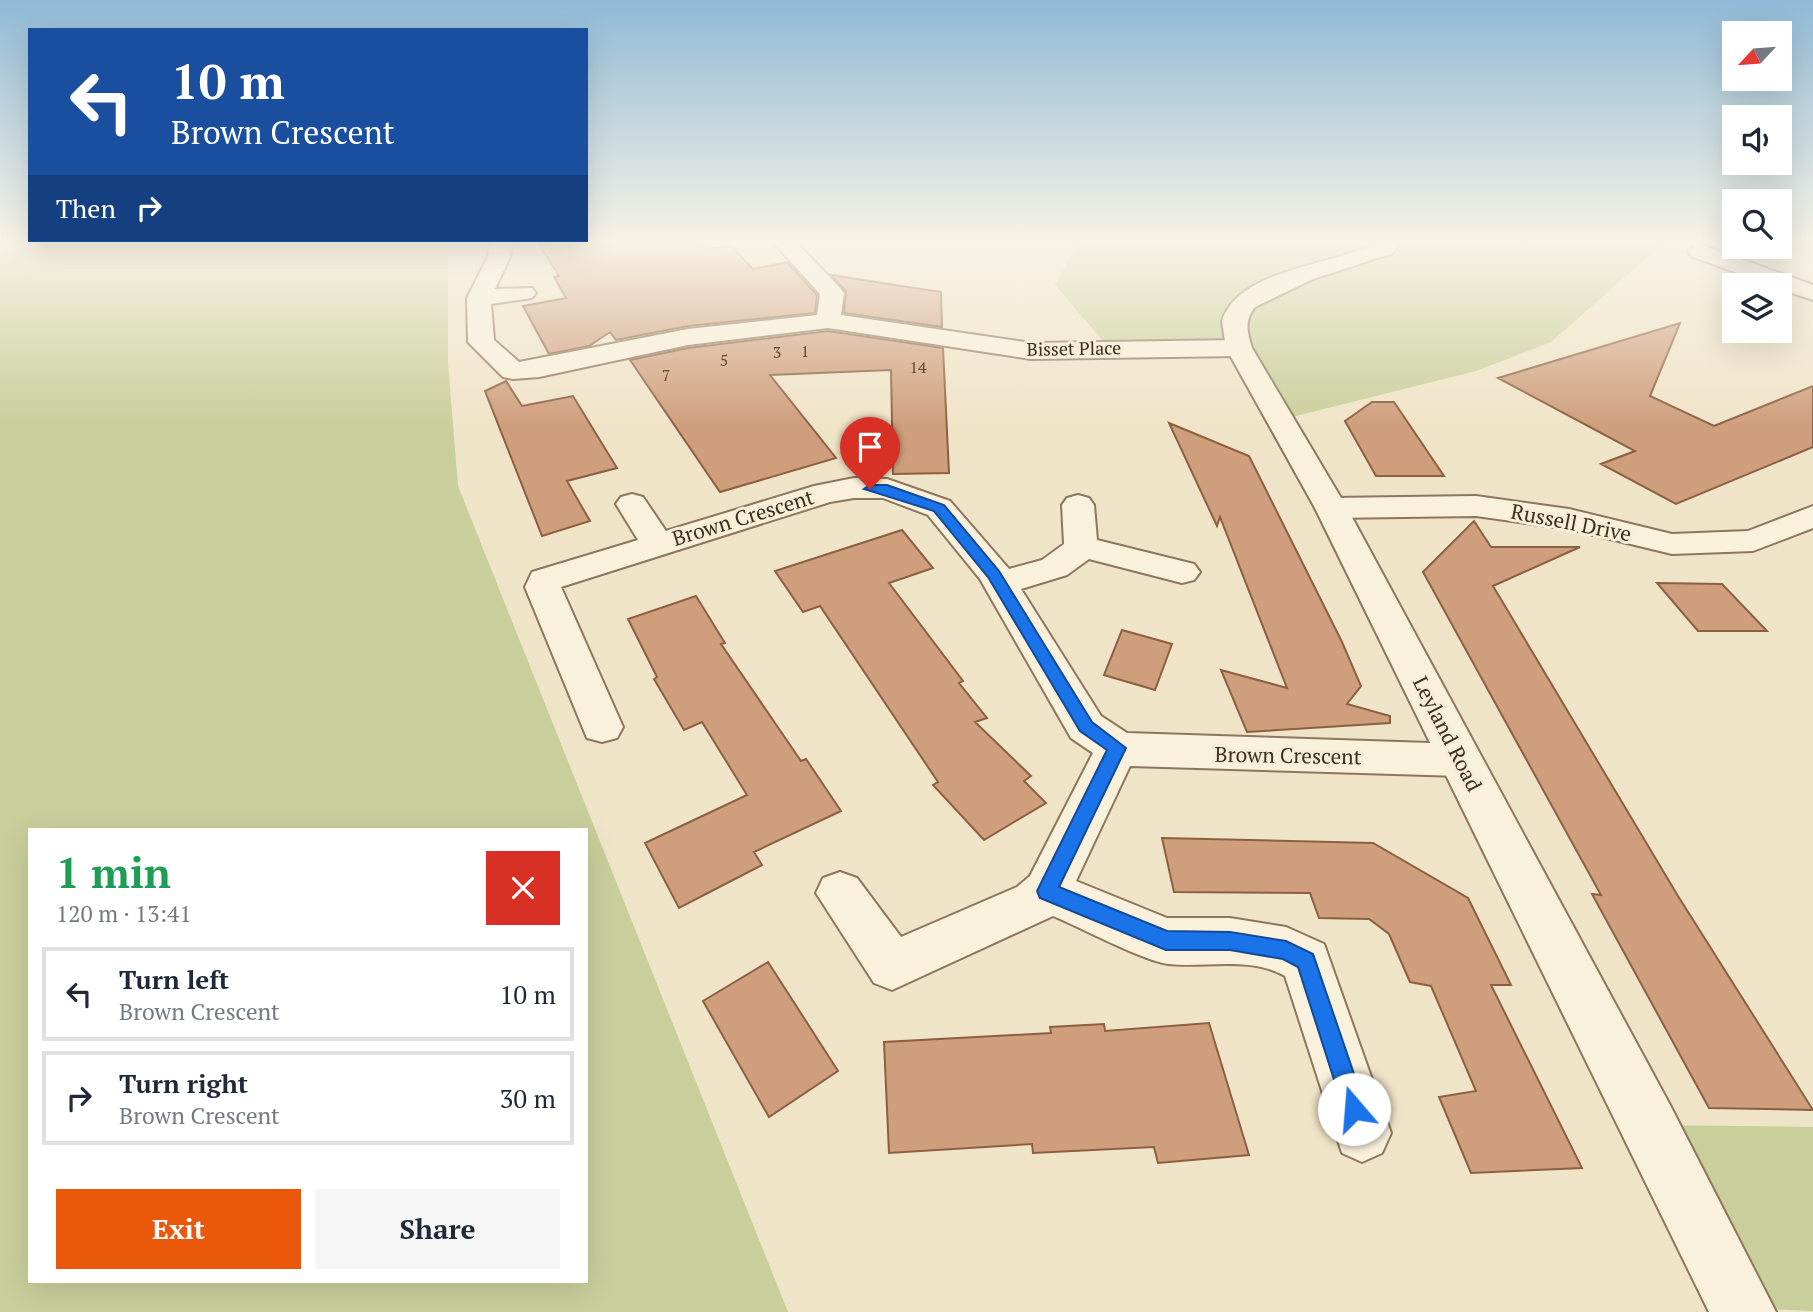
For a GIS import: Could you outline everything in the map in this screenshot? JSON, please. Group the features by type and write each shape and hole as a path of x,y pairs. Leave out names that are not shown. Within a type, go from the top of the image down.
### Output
{"street":[{"name":"Bisset Place","path":"479,302 481,342 513,371 538,369 688,337 828,321 1031,351 1239,348"},
{"path":"828,321 831,302"},
{"name":"Leyland Road","path":"1246,302 1238,311 1233,329 1239,348 1332,508 1650,1125 1743,1312"},
{"name":"Brown Crescent","path":"601,727 543,587 545,580 825,493 854,488 887,489 939,508 977,550 1059,688 1086,727 1117,748 1142,752 1460,760"},
{"name":"Brown Crescent","path":"632,504 656,544"},
{"path":"999,583 1054,570 1071,559 1081,546 1078,505"},
{"name":"Russell Drive","path":"1332,508 1476,506 1569,519 1672,544 1753,541 1810,520"},
{"path":"1081,546 1182,572"},
{"path":"840,893 892,965 1034,902 1047,891 1117,748"},
{"path":"1047,891 1166,941 1230,941 1286,950 1306,961 1362,1133"}],"green space":[{"path":"0,302 448,302 448,363 458,486 788,1312 0,1312"},
{"path":"1070,302 1596,302 1551,342 1476,371 1280,420 1239,348 1109,348"},
{"path":"1650,1125 1813,1127 1813,1311 1741,1308"}],"building":[{"path":"543,302 816,302 815,313 688,326 616,340 610,332 589,346 549,354 523,306"},
{"path":"845,302 941,302 942,327 844,313"},
{"path":"1680,323 1650,396 1714,426 1813,386 1813,447 1676,504 1601,464 1635,451 1498,378"},
{"path":"828,331 943,348 949,473 893,474 891,370 770,375 836,458 720,492 630,360 688,348"},
{"path":"506,381 522,406 573,396 617,468 567,481 590,521 542,536 485,391"},
{"path":"1372,402 1394,402 1444,476 1376,476 1345,421"},
{"path":"1169,423 1249,456 1342,642 1361,686 1347,704 1390,716 1390,723 1247,732 1221,670 1287,688 1220,517 1217,526"},
{"path":"1474,521 1491,547 1580,547 1493,586 1678,896 1813,1110 1709,1108 1592,894 1601,895 1423,572"},
{"path":"902,530 933,568 889,583 963,681 959,683 987,718 975,722 1031,776 1024,781 1046,803 984,840 933,785 938,782 820,606 803,612 775,571"},
{"path":"1657,583 1722,584 1767,631 1698,631"},
{"path":"696,596 725,643 721,644 801,761 806,759 841,811 754,852 762,865 679,908 645,843 747,795 702,722 684,730 654,679 657,677 628,619"},
{"path":"1122,630 1172,644 1155,690 1104,675"},
{"path":"1162,838 1373,843 1468,898 1511,985 1491,985 1582,1168 1471,1173 1439,1097 1476,1091 1431,986 1410,982 1389,934 1369,919 1319,918 1310,893 1174,892"},
{"path":"768,962 838,1071 769,1117 703,1001"},
{"path":"1209,1023 1249,1155 1158,1163 1154,1147 1033,1153 1032,1144 889,1153 884,1042 1051,1033 1050,1027 1104,1024 1105,1031"}],"route":[{"path":"870,489 887,489 939,508 977,550 994,574 1059,688 1086,727 1117,748 1047,891 1166,941 1230,941 1286,950 1306,961 1354,1109"}]}
